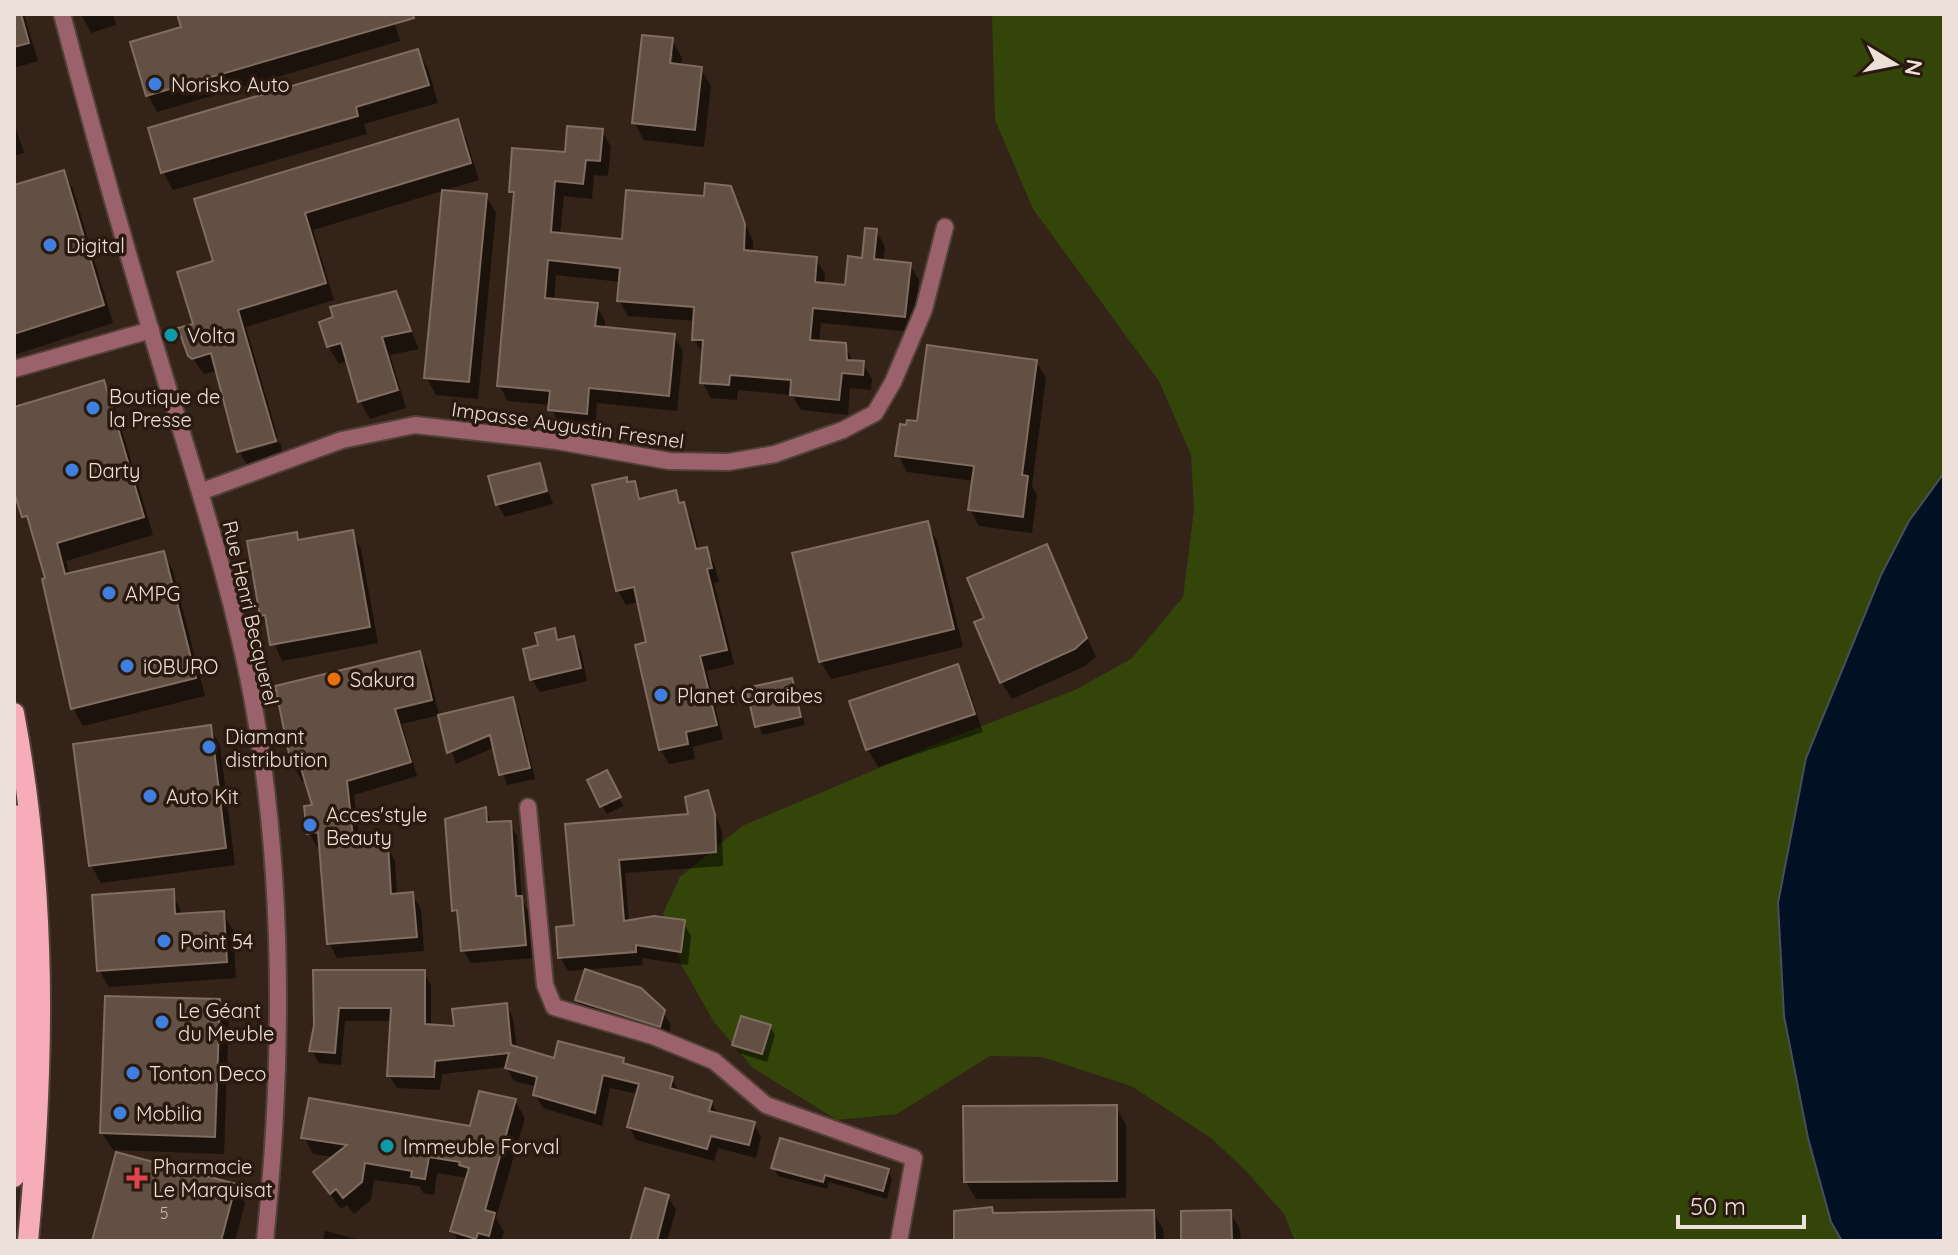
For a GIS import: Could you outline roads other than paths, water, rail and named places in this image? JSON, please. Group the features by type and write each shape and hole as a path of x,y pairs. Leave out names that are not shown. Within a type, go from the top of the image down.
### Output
{"main road":[{"path":"14,713 34,839 42,949 40,1105 28,1241"},
{"path":"14,815 25,961 24,1035 14,1177"}],"street":[{"name":"Rue Henri Becquerel","path":"62,14 228,590 255,712 274,849 278,1077 265,1241"},
{"name":"Impasse Augustin Fresnel","path":"200,492 342,440 415,425 557,441 669,461 724,462 775,454 843,430 875,413 893,382 924,309 945,227"},
{"path":"14,369 151,330"},
{"path":"528,807 545,985 554,1007 653,1036 714,1061 766,1105 914,1158 899,1241"}],"water":[{"path":"1944,473 1944,1241 1842,1241 1831,1222 1808,1138 1784,1016 1778,903 1806,758 1881,575 1909,521"}],"place":[{"name":"Norisko Auto","path":"155,84"},
{"name":"Digital","path":"50,245"},
{"name":"Volta","path":"171,335"},
{"name":"Boutique de la Presse","path":"93,408"},
{"name":"Darty","path":"72,470"},
{"name":"AMPG","path":"109,593"},
{"name":"iOBURO","path":"127,666"},
{"name":"Sakura","path":"334,679"},
{"name":"Planet Caraibes","path":"661,695"},
{"name":"Diamant distribution","path":"209,747"},
{"name":"Auto Kit","path":"150,796"},
{"name":"Acces'style Beauty","path":"310,825"},
{"name":"Point 54","path":"164,941"},
{"name":"Le Géant du Meuble","path":"162,1022"},
{"name":"Tonton Deco","path":"133,1073"},
{"name":"Mobilia","path":"120,1113"},
{"name":"Immeuble Forval","path":"387,1146"},
{"name":"Pharmacie Le Marquisat","path":"137,1178"}]}
